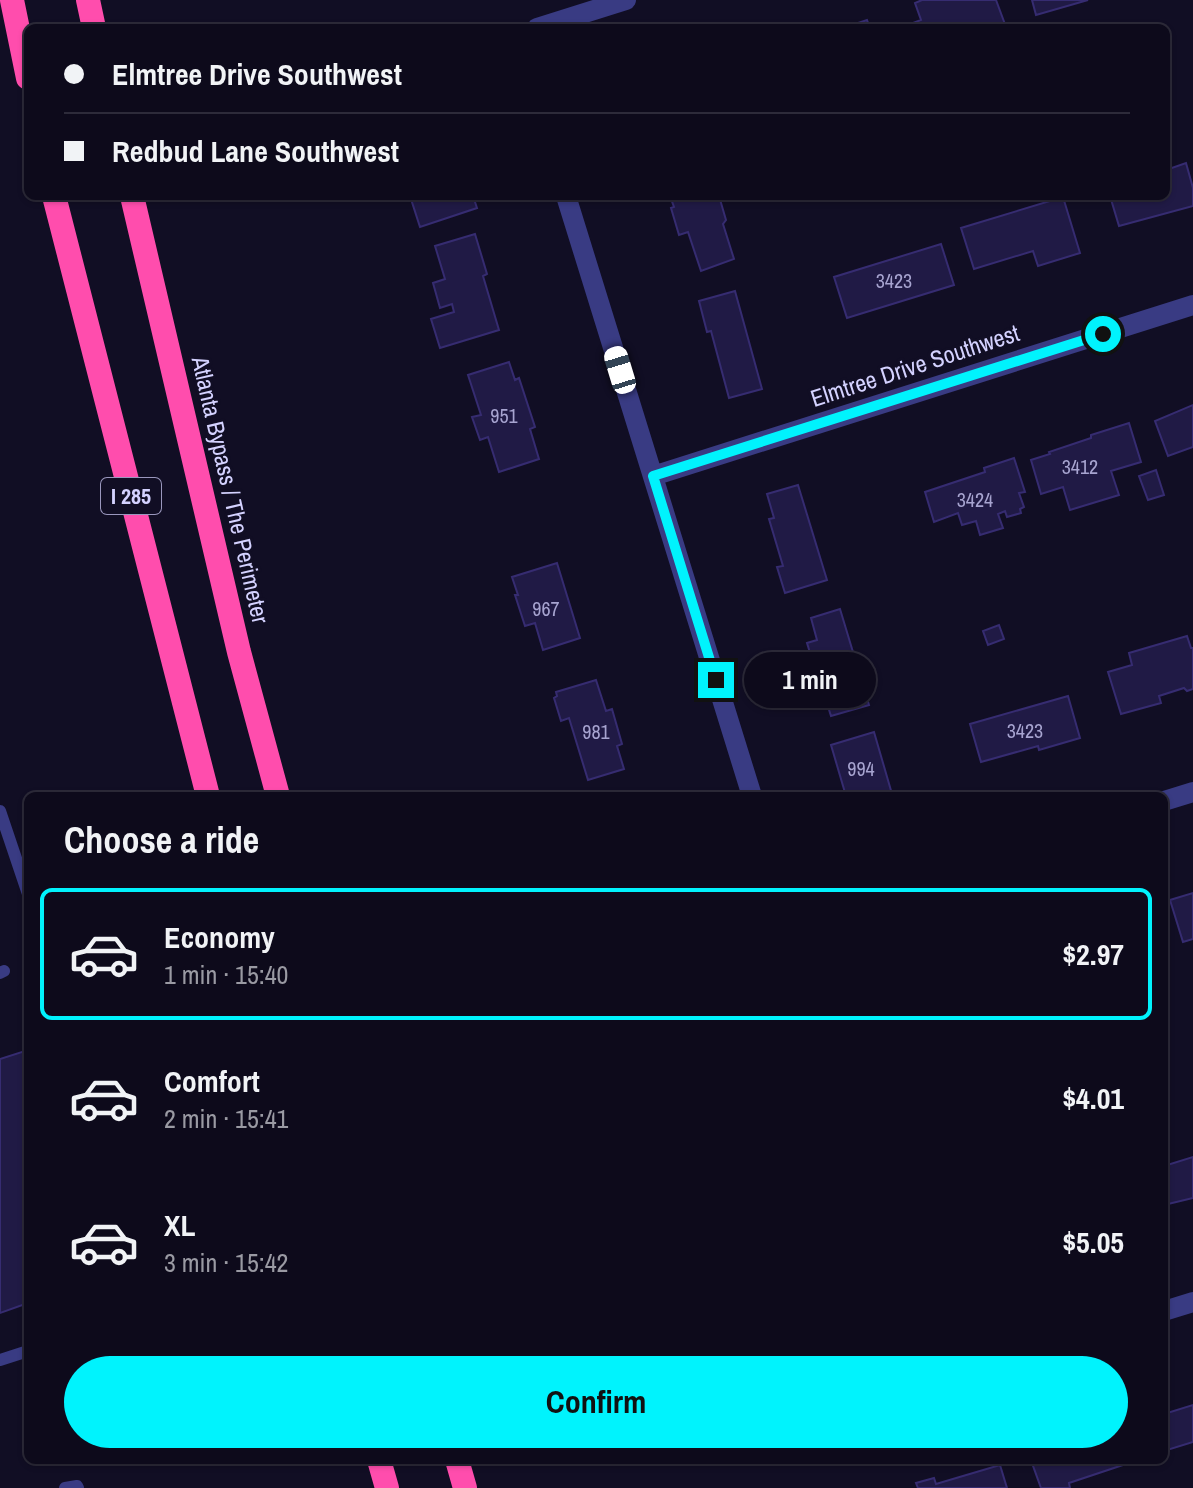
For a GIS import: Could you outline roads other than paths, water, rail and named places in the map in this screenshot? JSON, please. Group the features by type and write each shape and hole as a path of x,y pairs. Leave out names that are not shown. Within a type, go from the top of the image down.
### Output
{"highway":[{"path":"12,0 24,58"},
{"path":"88,0 93,24"},
{"name":"I 285","path":"55,200 207,792"},
{"name":"Atlanta Bypass / The Perimeter","path":"133,200 239,652 277,792"},
{"path":"380,1464 387,1488"},
{"path":"458,1464 465,1488"}],"street":[{"path":"550,24 626,0"},
{"path":"567,200 751,792"},
{"name":"Elmtree Drive Southwest","path":"653,476 1193,305"},
{"path":"1168,800 1193,792"},
{"path":"1168,1310 1193,1302"}],"lane":[{"path":"0,811 24,882"},
{"path":"0,1360 24,1352"},
{"path":"65,1488 78,1488"}]}
